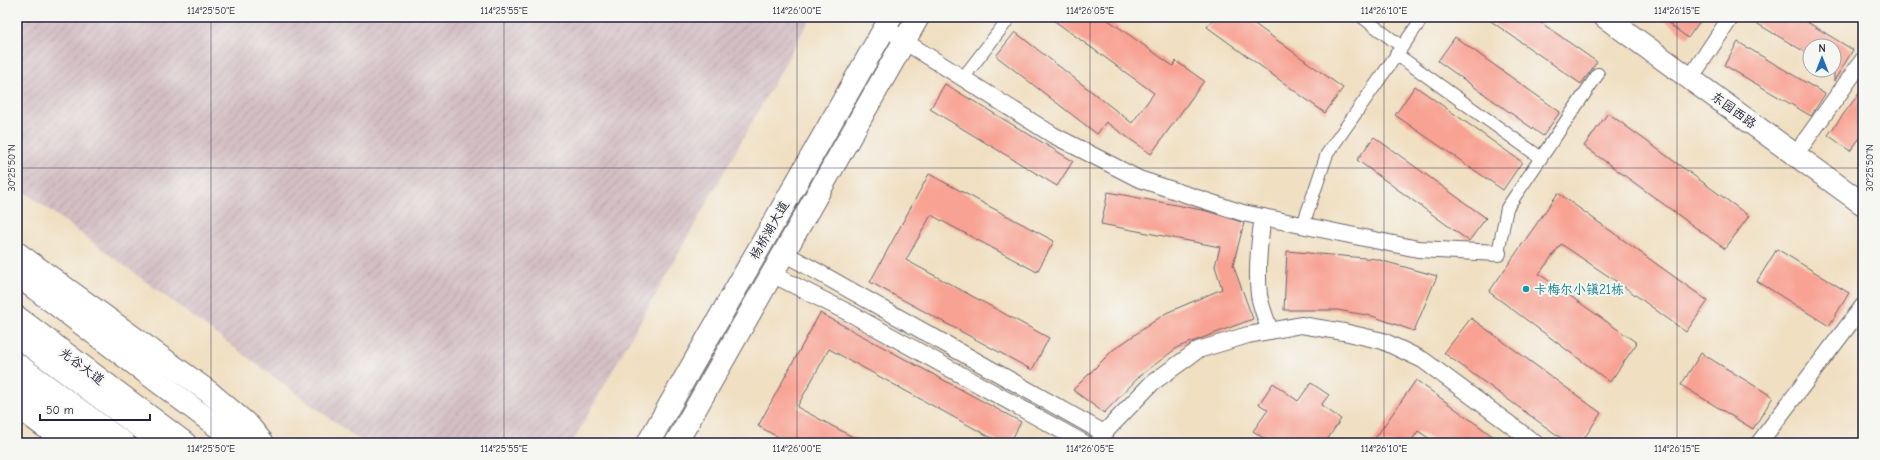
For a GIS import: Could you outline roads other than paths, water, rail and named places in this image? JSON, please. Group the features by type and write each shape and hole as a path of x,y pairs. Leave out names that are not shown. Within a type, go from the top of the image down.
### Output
{"main road":[{"name":"杨桥湖大道","path":"676,443 918,17"},
{"name":"东园西路","path":"1606,17 1863,204"},
{"name":"东园西路","path":"1627,17 1863,187"},
{"name":"杨桥湖大道","path":"648,443 888,22"},
{"path":"17,253 209,392 249,426 263,443"},
{"path":"17,275 239,443"},
{"name":"光谷大道","path":"17,317 185,443"},
{"path":"17,336 161,443"},
{"path":"17,352 140,443"},
{"path":"17,364 124,443"},
{"path":"17,384 100,443"},
{"path":"166,387 216,443"},
{"path":"17,406 67,443"}],"street":[{"path":"963,78 1010,17"},
{"path":"1362,17 1399,50 1541,158"},
{"path":"1303,225 1327,154 1423,17"},
{"path":"1697,68 1731,17"},
{"path":"888,22 904,42 1053,135 1139,179 1243,213 1418,249 1498,253 1507,208 1598,74"},
{"path":"1803,144 1863,60"},
{"path":"1263,217 1259,240 1259,296 1270,331"},
{"path":"784,253 1101,438 1152,382 1198,350 1248,335 1301,325 1344,332 1383,341 1423,360 1535,443"},
{"path":"772,274 853,315 1084,443"},
{"path":"1759,443 1863,306"}],"place":[{"name":"卡梅尔小镇21栋","path":"1526,289"}]}
